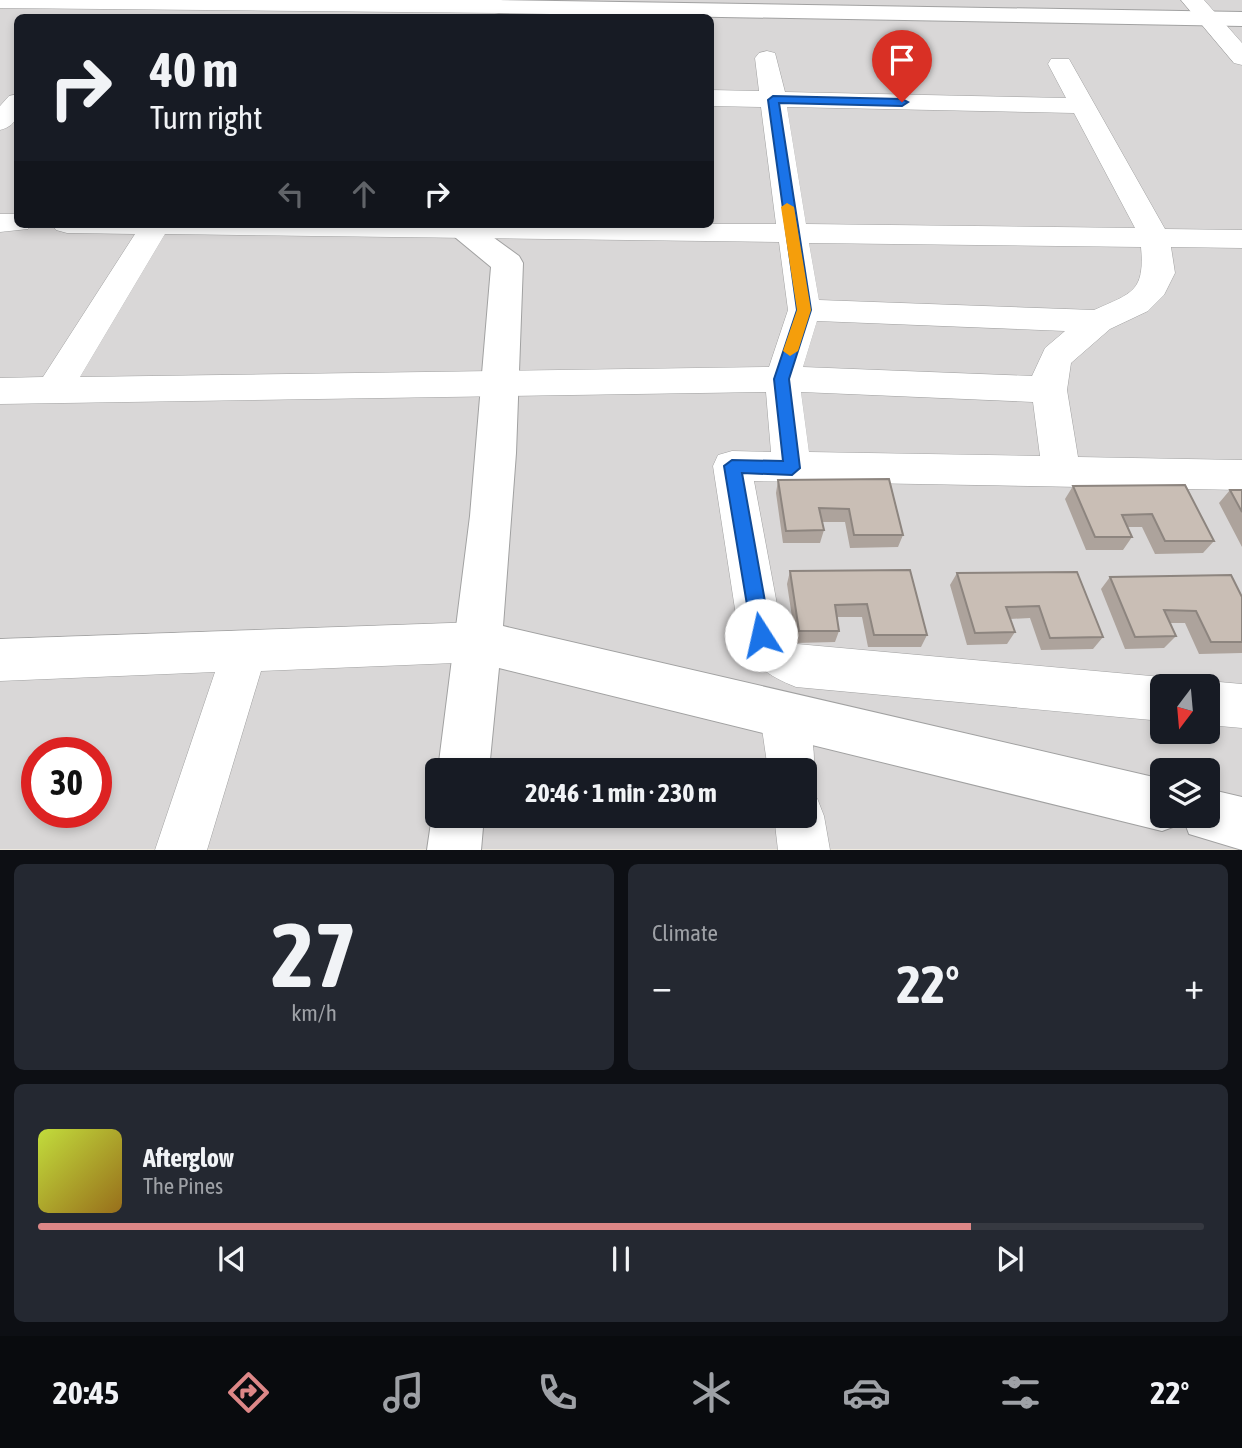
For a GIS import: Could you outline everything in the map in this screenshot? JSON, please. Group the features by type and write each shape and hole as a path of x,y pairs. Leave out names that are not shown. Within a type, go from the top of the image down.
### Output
{"street":[{"path":"1192,0 1242,58"},
{"path":"0,1 336,2 361,11 415,2 498,8 1242,19"},
{"path":"767,58 790,233 804,310 782,379 792,468"},
{"path":"1060,64 1155,238 1159,273 1153,288 1137,303 1098,321 1057,358 1050,373 1049,390 1061,473"},
{"path":"714,98 1083,106"},
{"path":"0,122 14,106"},
{"path":"52,391 154,228"},
{"path":"462,228 507,262 502,386 479,642 464,758"},
{"path":"554,228 1242,239"},
{"path":"804,310 1098,321"},
{"path":"0,391 502,386 782,379 1049,390"},
{"path":"1150,698 796,666 781,659 761,635 732,466 1242,475"},
{"path":"0,660 479,642 1150,802"},
{"path":"181,849 245,651"},
{"path":"1220,703 1242,706"},
{"path":"783,715 790,758"},
{"path":"1220,818 1242,824"},
{"path":"454,849 457,828"},
{"path":"801,828 804,849"}],"shaded area":[{"path":"0,0 1242,0 1242,849 0,849"}],"building":[{"path":"889,479 903,535 854,535 849,509 819,508 824,530 786,531 778,480"},
{"path":"1185,485 1214,541 1165,541 1152,514 1122,515 1132,537 1095,537 1073,486"},
{"path":"1230,490 1242,490 1242,512"},
{"path":"910,570 927,635 874,635 867,604 835,605 839,631 799,631 790,571"},
{"path":"1077,572 1103,637 1050,638 1039,606 1006,607 1015,632 975,633 957,573"},
{"path":"1231,575 1242,597 1242,642 1211,642 1196,611 1164,610 1176,636 1135,637 1110,577"}],"slow traffic":[{"path":"787,207 804,310 790,351"}],"route":[{"path":"761,635 732,466 792,468 782,379 804,310 790,233 773,100 902,102"}]}
